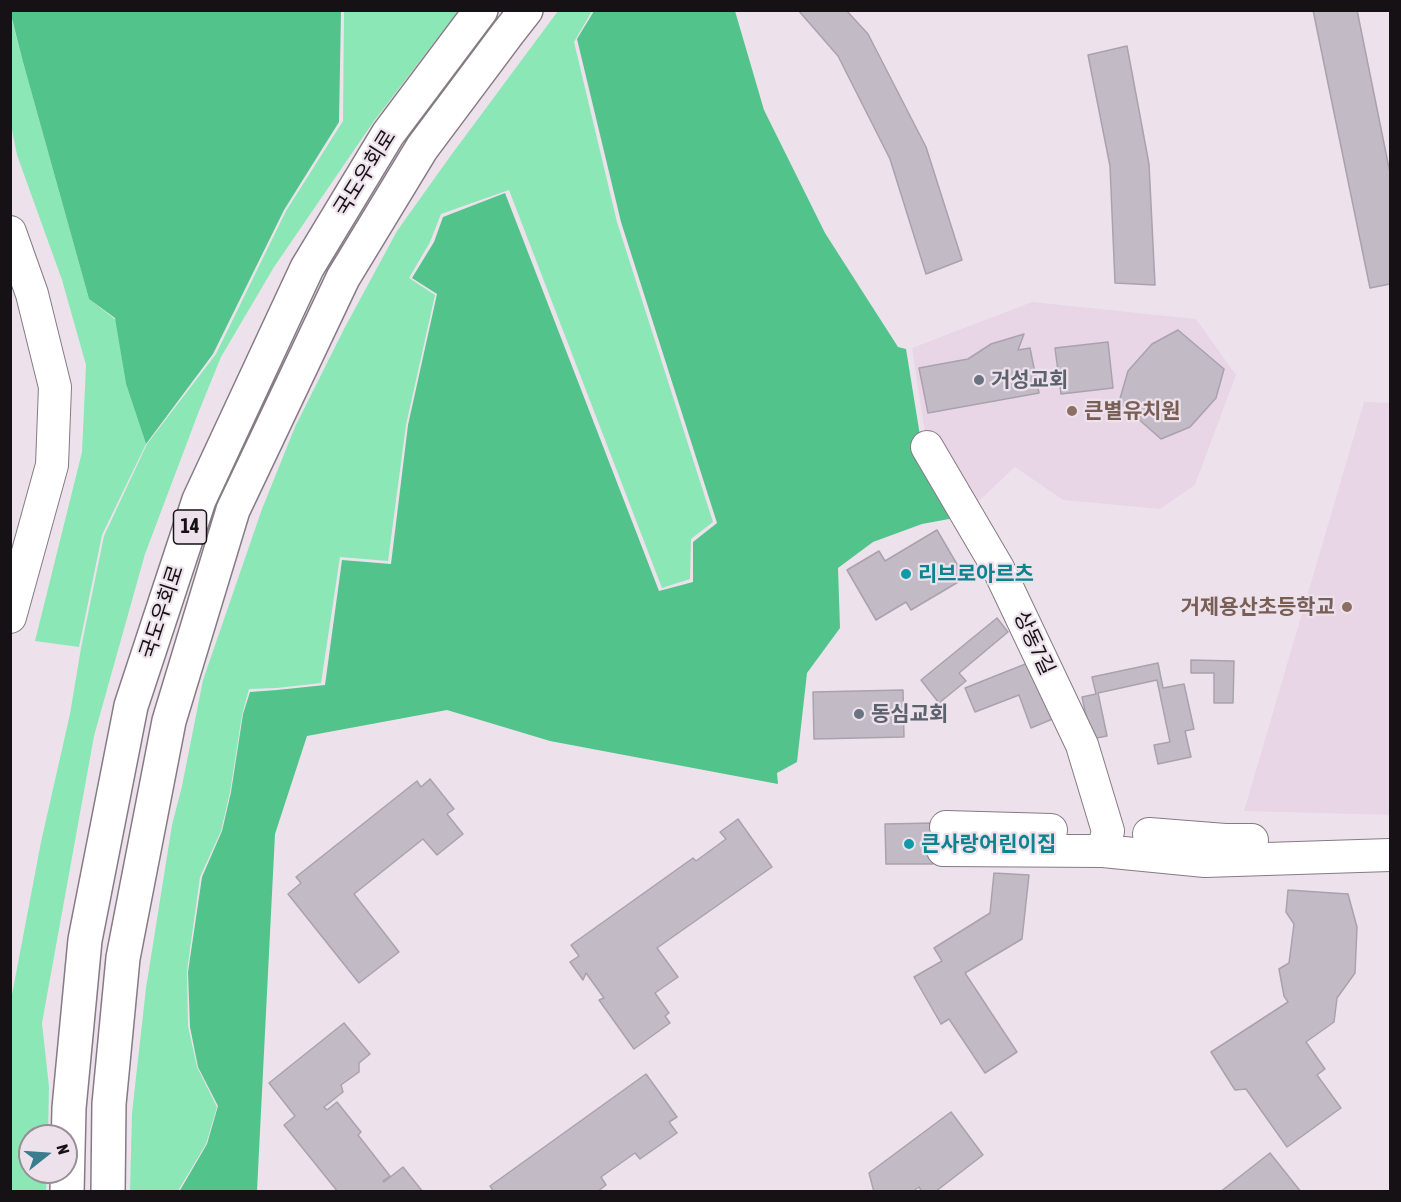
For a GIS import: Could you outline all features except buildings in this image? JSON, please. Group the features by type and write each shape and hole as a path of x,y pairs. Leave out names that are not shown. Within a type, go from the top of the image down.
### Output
{"highway":[{"name":"국도우회로","path":"68,1191 69,1108 85,940 131,706 199,500 307,268 388,134 481,10"},
{"name":"국도우회로","path":"108,1191 109,1104 123,958 169,721 232,510 343,278 422,148 526,10"}],"street":[{"path":"10,232 32,294 56,387 52,465 10,616"},
{"name":"상동7길","path":"927,447 998,568 1082,745 1105,841"},
{"path":"945,838 1105,841 1390,836"},
{"path":"1105,841 1205,861 1390,855"}],"shaded area":[{"name":"큰별유치원","path":"1032,302 1196,319 1236,375 1195,485 1160,509 1063,500 1015,467 966,513 927,447 912,348"},
{"name":"거제용산초등학교","path":"1364,402 1390,403 1390,815 1244,811"}],"green space":[{"path":"10,11 341,11 339,122 284,210 213,354 146,444 126,384 115,318 89,299"},
{"path":"344,11 458,11 374,121 274,267 221,357 199,411 145,554 94,736 42,1023 49,1087 48,1124 18,1124 18,1184 46,1184 46,1191 11,1191 11,1000 104,536 147,444 216,354 286,211 343,121"},
{"path":"558,11 592,11 574,42 617,222 713,522 691,539 690,579 662,588 509,190 441,214 430,242 409,278 435,295 406,425 388,561 340,557 321,683 249,689 242,715 230,792 221,831 200,877 187,971 188,1026 197,1067 217,1107 206,1144 178,1191 130,1191 132,1113 146,988 172,825 203,680 262,509 295,427 397,231"},
{"path":"594,11 735,11 764,110 825,233 898,347 906,349 922,448 960,517 922,524 873,542 838,568 840,628 807,673 797,762 777,773 778,784 550,741 447,710 307,736 275,834 257,1191 179,1192 207,1144 218,1106 198,1067 190,1027 188,972 202,877 222,831 231,792 243,714 250,692 325,685 342,560 391,564 408,425 437,294 412,278 434,242 443,217 505,193 659,591 693,582 693,542 717,523 621,222 577,39"},
{"path":"10,13 89,299 116,320 126,384 146,444 102,535 79,647 35,641 82,452 86,365 62,280 17,155 11,125"}],"place":[{"name":"거성교회","path":"979,380"},
{"name":"큰별유치원","path":"1072,411"},
{"name":"리브로아르츠","path":"906,574"},
{"name":"거제용산초등학교","path":"1347,607"},
{"name":"동심교회","path":"859,714"},
{"name":"큰사랑어린이집","path":"909,844"}]}
